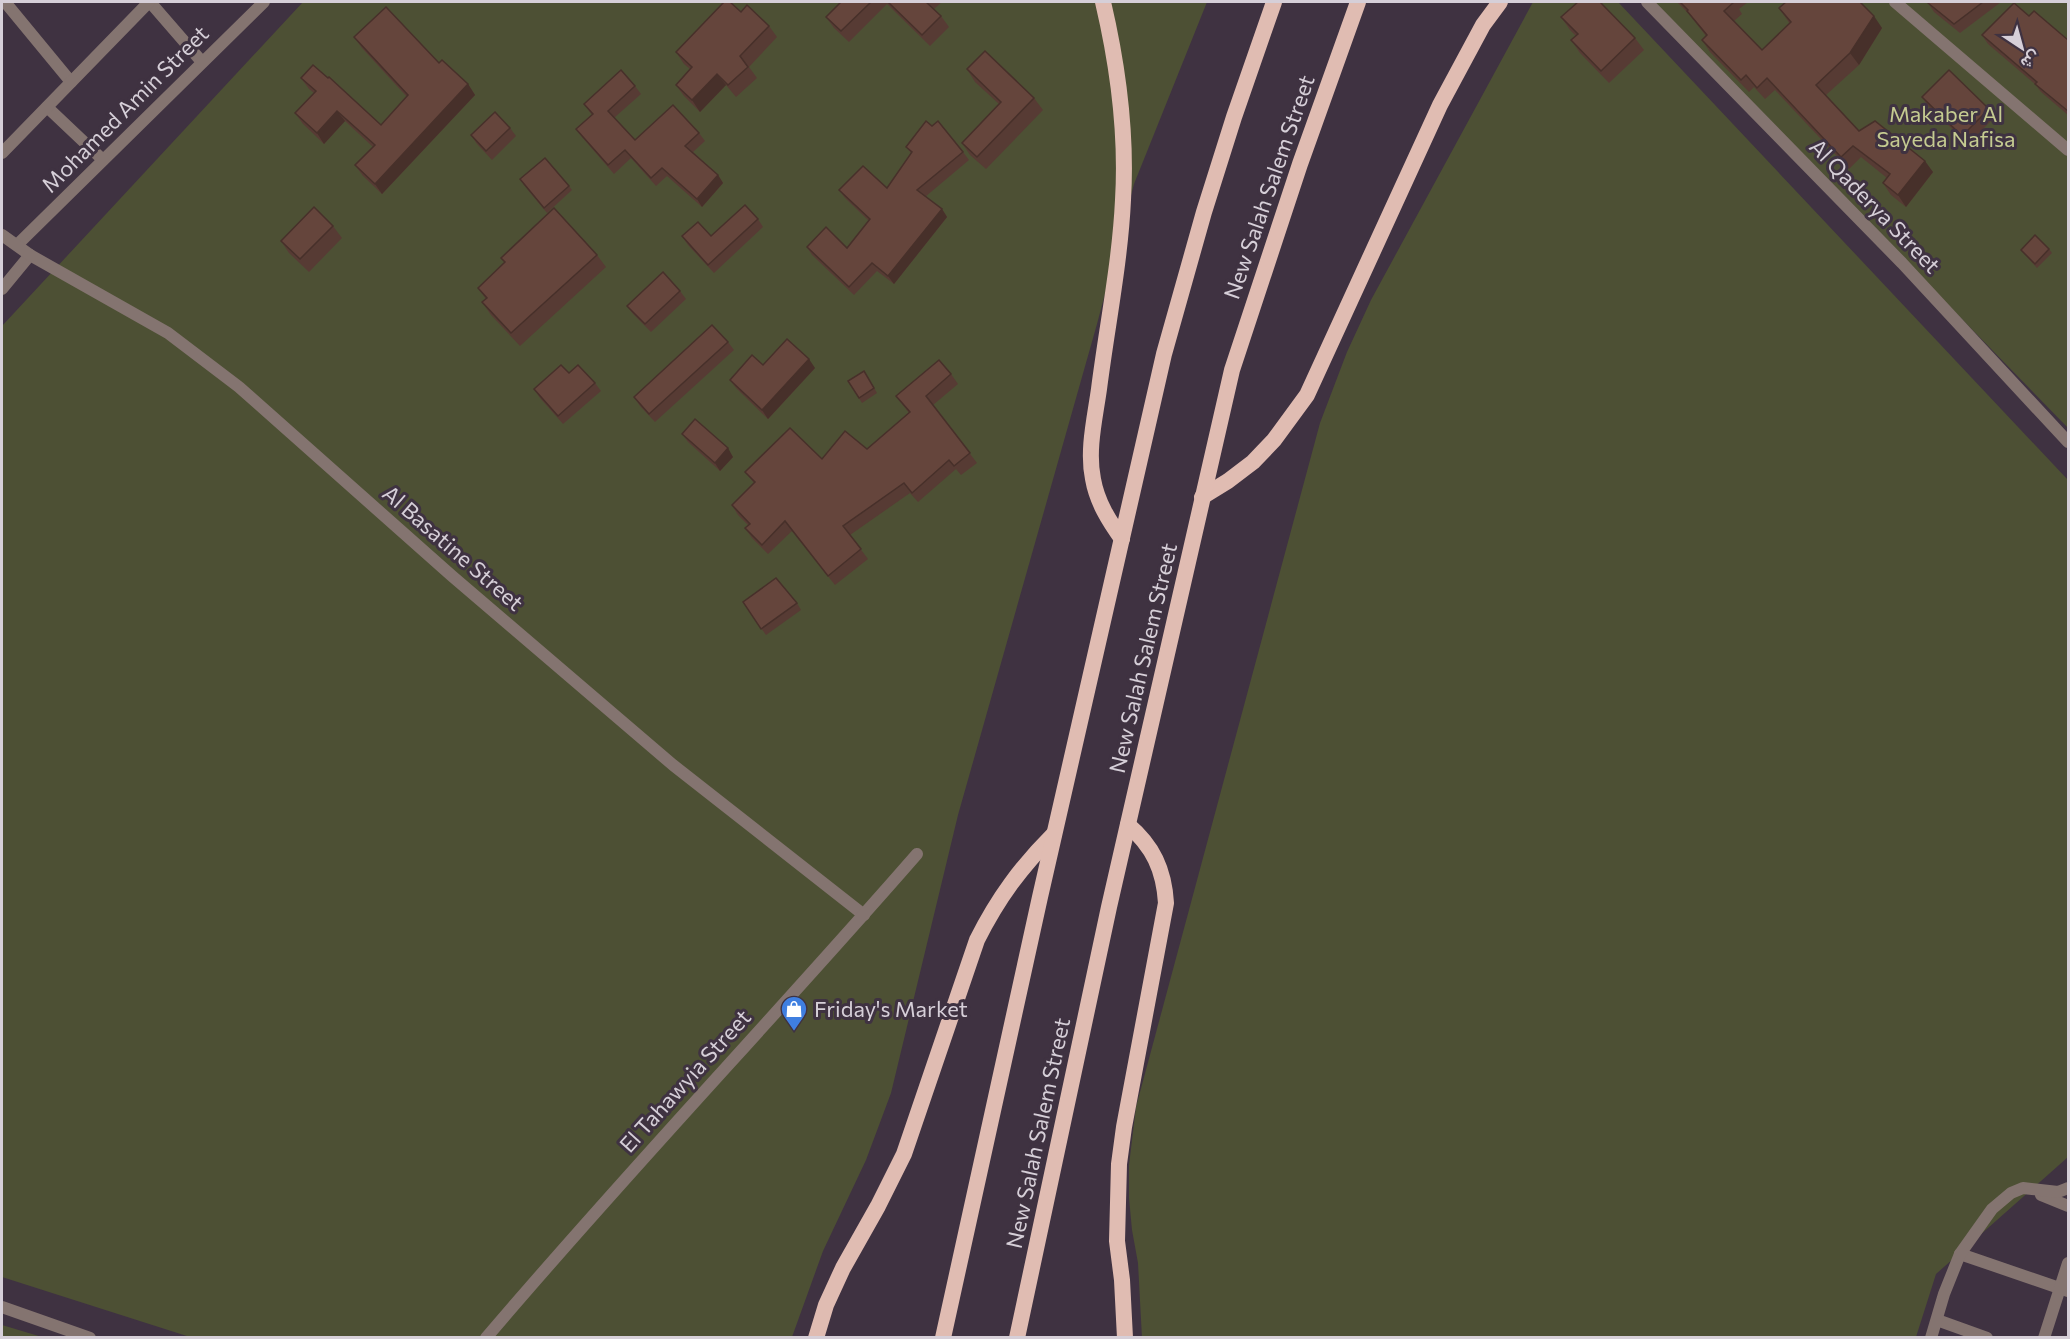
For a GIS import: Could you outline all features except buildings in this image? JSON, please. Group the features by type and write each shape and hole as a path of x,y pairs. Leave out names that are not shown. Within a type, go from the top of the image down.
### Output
{"highway":[{"path":"1103,2 1118,76 1123,136 1124,197 1117,272 1107,324 1090,455 1092,478 1099,500 1109,521 1122,539"},
{"name":"New Salah Salem Street","path":"943,1338 1040,897 1164,354 1204,212 1274,2"},
{"name":"New Salah Salem Street","path":"1017,1338 1109,907 1232,370 1300,164 1358,2"},
{"path":"1202,497 1253,462 1274,440 1307,395 1440,105 1482,25 1500,2"},
{"path":"1125,1338 1117,1241 1119,1164 1124,1126 1166,903 1162,872 1156,859 1139,835 1128,825"},
{"path":"816,1338 826,1305 843,1268 904,1154 977,940 991,911 1010,883 1055,833"}],"street":[{"path":"5,2 71,82"},
{"path":"2,153 150,2 202,62"},
{"name":"Mohamed Amin Street","path":"16,245 264,2"},
{"name":"Al Qaderya Street","path":"1647,2 1902,263 2068,442"},
{"path":"1895,2 2068,150"},
{"path":"46,107 103,160"},
{"name":"Al Basatine Street","path":"2,235 30,255 168,333 239,387 452,576 664,758 864,915"},
{"path":"2,289 30,255"},
{"name":"El Tahawyia Street","path":"486,1338 578,1230 917,854"},
{"path":"2023,1188 2068,1206"},
{"path":"1931,1338 1944,1294 1960,1254 1992,1209 2011,1193 2023,1188 2058,1192 2068,1188"},
{"path":"1960,1254 2064,1289"},
{"path":"2044,1338 2064,1289 2068,1263"},
{"path":"2,1307 90,1338"},
{"path":"1937,1320 1987,1338"}],"green space":[{"path":"303,2 1207,2 1134,184 1097,324 958,815 891,1093 866,1160 823,1251 792,1337 190,1337 2,1277 2,326"},
{"path":"1533,2 1618,2 2068,480 2068,1157 1936,1274 1916,1337 1142,1338 1138,1263 1129,1198 1129,1165 1136,1107 1320,423 1347,352 1371,300"},
{"name":"Makaber Al Sayeda Nafisa","path":"1653,2 2068,2 2068,428"},
{"path":"2,1325 42,1337 2,1337"}],"place":[{"name":"Friday's Market","path":"794,1032"}]}
